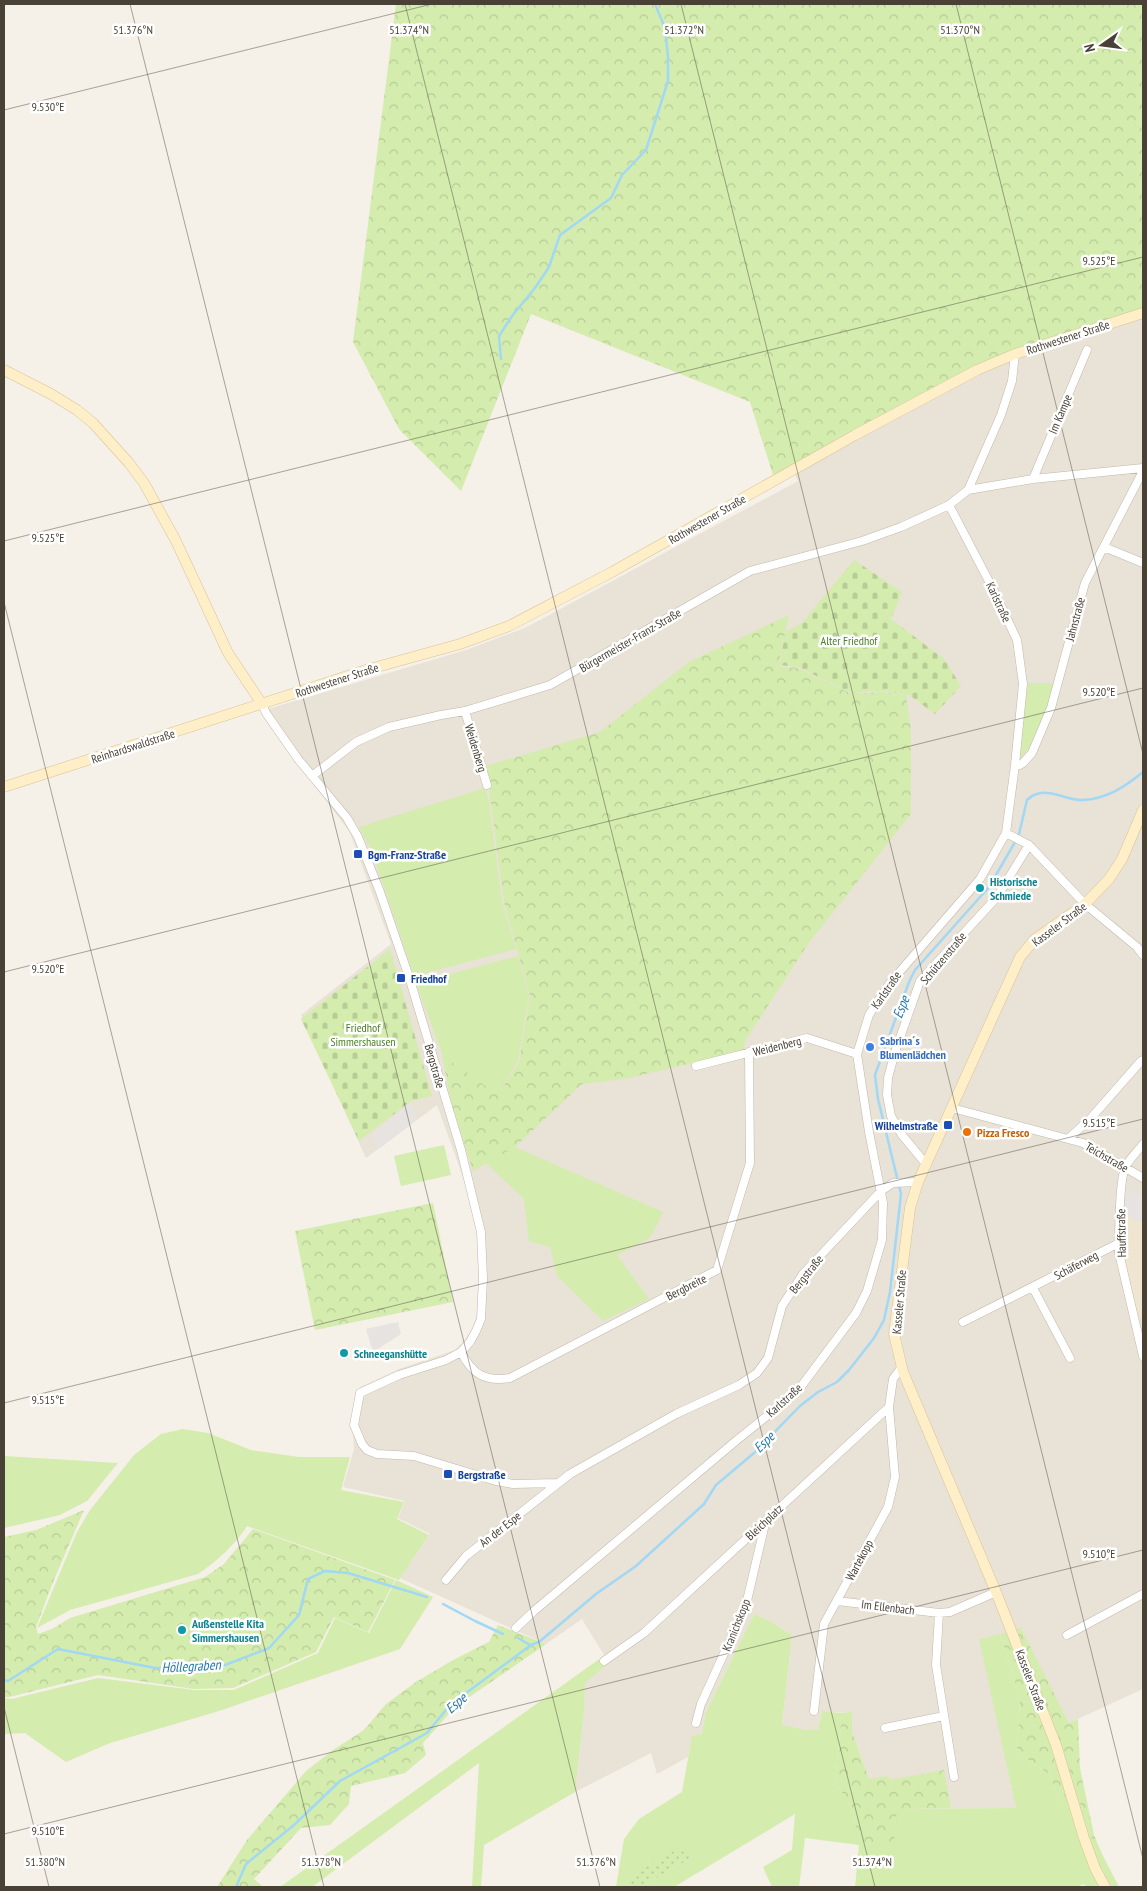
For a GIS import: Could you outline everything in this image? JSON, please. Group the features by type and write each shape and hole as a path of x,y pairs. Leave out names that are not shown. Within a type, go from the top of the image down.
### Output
{"street":[{"name":"Rothwestener Straße","path":"262,704 366,670 460,644 509,626 612,572 940,388 1015,354 1143,313"},
{"name":"Im Kampe","path":"1033,479 1087,350"},
{"path":"949,505 968,490 1001,415 1012,382 1015,354"},
{"path":"4,370 51,394 77,410 93,423 134,470 144,483 176,542 228,653 262,704"},
{"path":"968,490 1033,479 1143,470"},
{"name":"Jahnstraße","path":"1016,765 1023,763 1032,753 1051,708 1085,583 1143,470"},
{"name":"Bürgermeister-Franz-Straße","path":"312,776 340,753 373,734 409,722 465,711 550,685 750,571 862,541 901,527 949,505"},
{"name":"Karlstraße","path":"516,1628 534,1610 797,1392 856,1313 868,1291 882,1240 883,1203 869,1132 857,1054 869,1015 890,983 980,879 1006,833 1016,765 1023,684 1017,640 949,505"},
{"path":"1104,546 1143,563"},
{"name":"Bergstraße","path":"262,704 266,713 298,759 347,818 358,837 380,892 410,980 471,1190 481,1232 484,1278 481,1319 476,1331 461,1352 446,1360 399,1375 360,1393 354,1425 362,1444 367,1450 377,1454 414,1456 496,1481 514,1484 558,1483 583,1466 650,1428 739,1384 757,1373 768,1358 782,1306 803,1274 881,1191 894,1183 918,1182"},
{"name":"Reinhardswaldstraße","path":"4,787 262,704"},
{"name":"Weidenberg","path":"465,711 487,785"},
{"name":"Kasseler Straße","path":"1105,1887 1095,1868 1084,1838 1056,1745 996,1592 901,1368 894,1334 910,1208 918,1182 1020,957 1035,939 1085,904 1109,880 1122,859 1143,810"},
{"path":"1006,833 1029,845 1085,904 1140,946 1143,955"},
{"name":"Schützenstraße","path":"926,1164 902,1135 891,1116 888,1078 895,1052 920,981 997,897 1029,845"},
{"name":"Weidenberg","path":"696,1066 807,1038 857,1054"},
{"name":"Bergbreite","path":"461,1352 468,1365 476,1373 488,1378 510,1378 717,1270 750,1163 750,1052"},
{"path":"952,1108 1069,1138 1091,1118 1143,1060"},
{"name":"Teichstraße","path":"1069,1138 1083,1142 1143,1178"},
{"name":"Hauffstraße","path":"1143,1144 1125,1167 1121,1183 1119,1243 1119,1253 1143,1356"},
{"name":"Schäferweg","path":"963,1322 1119,1243"},
{"path":"1033,1288 1070,1358"},
{"path":"889,1407 893,1379 901,1368"},
{"name":"Bleichplatz","path":"604,1661 644,1634 889,1407"},
{"name":"Wartekopp","path":"814,1711 824,1624 888,1507 895,1477 889,1407"},
{"name":"An der Espe","path":"446,1580 466,1556 558,1483"},
{"name":"Kranichskopp","path":"696,1724 701,1704 746,1605 764,1528 763,1523"},
{"name":"Im Ellenbach","path":"837,1601 939,1613 950,1612 996,1592"},
{"path":"1067,1635 1143,1594"},
{"path":"939,1613 936,1665 954,1777"},
{"path":"884,1728 944,1716"}],"shaded area":[{"path":"1143,310 1143,1689 1069,1723 1021,1629 980,1639 1016,1808 896,1809 869,1779 852,1731 851,1713 822,1711 818,1730 782,1726 792,1635 768,1620 754,1614 706,1712 702,1734 692,1736 688,1757 657,1774 651,1753 575,1792 584,1713 585,1682 609,1663 582,1619 546,1644 400,1578 430,1534 398,1518 405,1501 343,1487 354,1449 352,1420 360,1387 399,1369 455,1350 472,1329 476,1318 482,1271 478,1228 464,1180 437,1105 366,1158 301,1015 391,944 350,833 261,711 466,650 525,628 798,481 792,467 996,364"},
{"path":"409,1103 418,1119 380,1148 371,1135"},
{"path":"1126,1187 1143,1198 1143,1214 1138,1222 1125,1214"},
{"path":"1125,1214 1143,1223 1143,1317 1137,1320 1122,1251"},
{"path":"398,1322 401,1334 373,1352 366,1329"}],"green space":[{"path":"396,4 1143,4 1143,311 992,365 773,475 750,402 531,314 461,491 399,429 353,342"},
{"name":"Alter Friedhof","path":"854,560 902,592 891,619 944,659 961,686 935,714 909,695 883,691 851,693 798,667 779,665 786,631 801,624"},
{"path":"789,615 778,666 797,668 852,694 883,692 906,695 911,731 911,814 808,944 745,1041 744,1051 624,1079 582,1084 515,1147 473,1171 451,1102 442,1055 498,1095 519,1062 530,996 504,902 486,766 600,732 689,662"},
{"path":"1028,683 1054,683 1038,732 1028,749 1020,757"},
{"path":"485,788 489,802 502,902 516,949 414,976 371,849 359,827"},
{"name":"Friedhof Simmershausen","path":"390,949 432,1096 411,1101 359,1141 301,1019"},
{"path":"518,956 529,996 518,1060 498,1095 443,1056 416,983"},
{"path":"444,1145 451,1175 401,1186 394,1156"},
{"path":"515,1147 663,1212 650,1238 617,1255 649,1299 603,1321 557,1276 550,1247 529,1241 524,1199 486,1163"},
{"path":"433,1203 453,1302 315,1330 295,1231"},
{"path":"183,1429 208,1433 251,1450 299,1457 350,1457 341,1490 404,1502 397,1519 429,1535 399,1580 247,1526 225,1552 198,1574 70,1610 37,1628 77,1532 90,1510 134,1455 161,1434"},
{"path":"4,1456 118,1463 87,1501 60,1515 4,1528"},
{"path":"84,1510 36,1627 38,1634 52,1629 70,1618 205,1577 224,1564 253,1529 395,1580 368,1632 334,1617 316,1652 233,1688 194,1689 98,1675 4,1697 4,1537 36,1530"},
{"path":"396,1580 433,1597 400,1649 219,1711 110,1743 66,1762 25,1733 4,1734 4,1698 12,1699 98,1678 194,1690 234,1690 318,1653 335,1618 369,1633"},
{"path":"754,1614 768,1620 792,1635 782,1725 807,1730 818,1730 822,1711 842,1713 835,1781 853,1810 860,1845 896,1809 1016,1808 979,1639 1000,1634 1020,1697 1017,1752 1049,1774 1060,1802 1080,1802 1097,1854 1102,1854 1119,1887 1086,1887 1084,1884 1076,1887 855,1887 859,1845 805,1838 799,1887 772,1887 763,1867 792,1850 795,1814 674,1887 640,1887 693,1857 628,1878 626,1887 616,1887 624,1839 639,1819 682,1792 692,1736 702,1734 706,1712"},
{"path":"498,1625 546,1644 455,1707 423,1743 426,1755 405,1773 351,1786 349,1804 330,1825 301,1828 254,1879 263,1887 217,1887 247,1840 306,1771 333,1750 364,1730 386,1704 416,1682 453,1660 489,1642"},
{"path":"1021,1628 1069,1723 1078,1719 1080,1768 1094,1835 1102,1854 1097,1854 1080,1803 1060,1802 1049,1774 1017,1752 1020,1697 1000,1634"},
{"path":"605,1655 609,1663 585,1683 584,1713 575,1792 484,1845 481,1887 472,1887 479,1763 312,1887 280,1887"},
{"path":"852,1712 852,1731 869,1779 888,1776 890,1780 944,1770 951,1808 897,1809 894,1843 859,1845 853,1810 835,1781 842,1713"},
{"path":"684,1845 693,1857 640,1887 626,1887 628,1878"}],"waterway":[{"path":"501,359 499,336 549,267 560,235 611,198 622,175 646,150 668,81 665,28 655,4"},
{"name":"Espe","path":"1019,834 1027,800 1034,795 1048,793 1077,800 1092,799 1116,791 1143,772"},
{"name":"Espe","path":"236,1887 246,1864 294,1825 340,1781 427,1733 450,1705 531,1645 539,1642 596,1594 636,1566 704,1504 716,1485 754,1453 800,1406 818,1392 837,1382 874,1338 884,1320 890,1292 901,1194 878,1099 875,1075 915,970 989,887 1015,842"},
{"name":"Höllegraben","path":"4,1680 8,1681 58,1649 155,1668 192,1668 225,1665 269,1648 299,1615 308,1579 325,1571 348,1573 427,1597"},
{"name":"Höllegraben","path":"443,1604 503,1634"},
{"name":"Höllegraben","path":"518,1638 530,1645"}],"place":[{"name":"Bgm-Franz-Straße","path":"358,854"},
{"name":"Historische Schmiede","path":"980,888"},
{"name":"Friedhof","path":"401,978"},
{"name":"Sabrina´s Blumenlädchen","path":"870,1047"},
{"name":"Wilhelmstraße","path":"948,1125"},
{"name":"Pizza Fresco","path":"967,1132"},
{"name":"Schneeganshütte","path":"344,1353"},
{"name":"Bergstraße","path":"448,1474"},
{"name":"Außenstelle Kita Simmershausen","path":"182,1630"}]}
